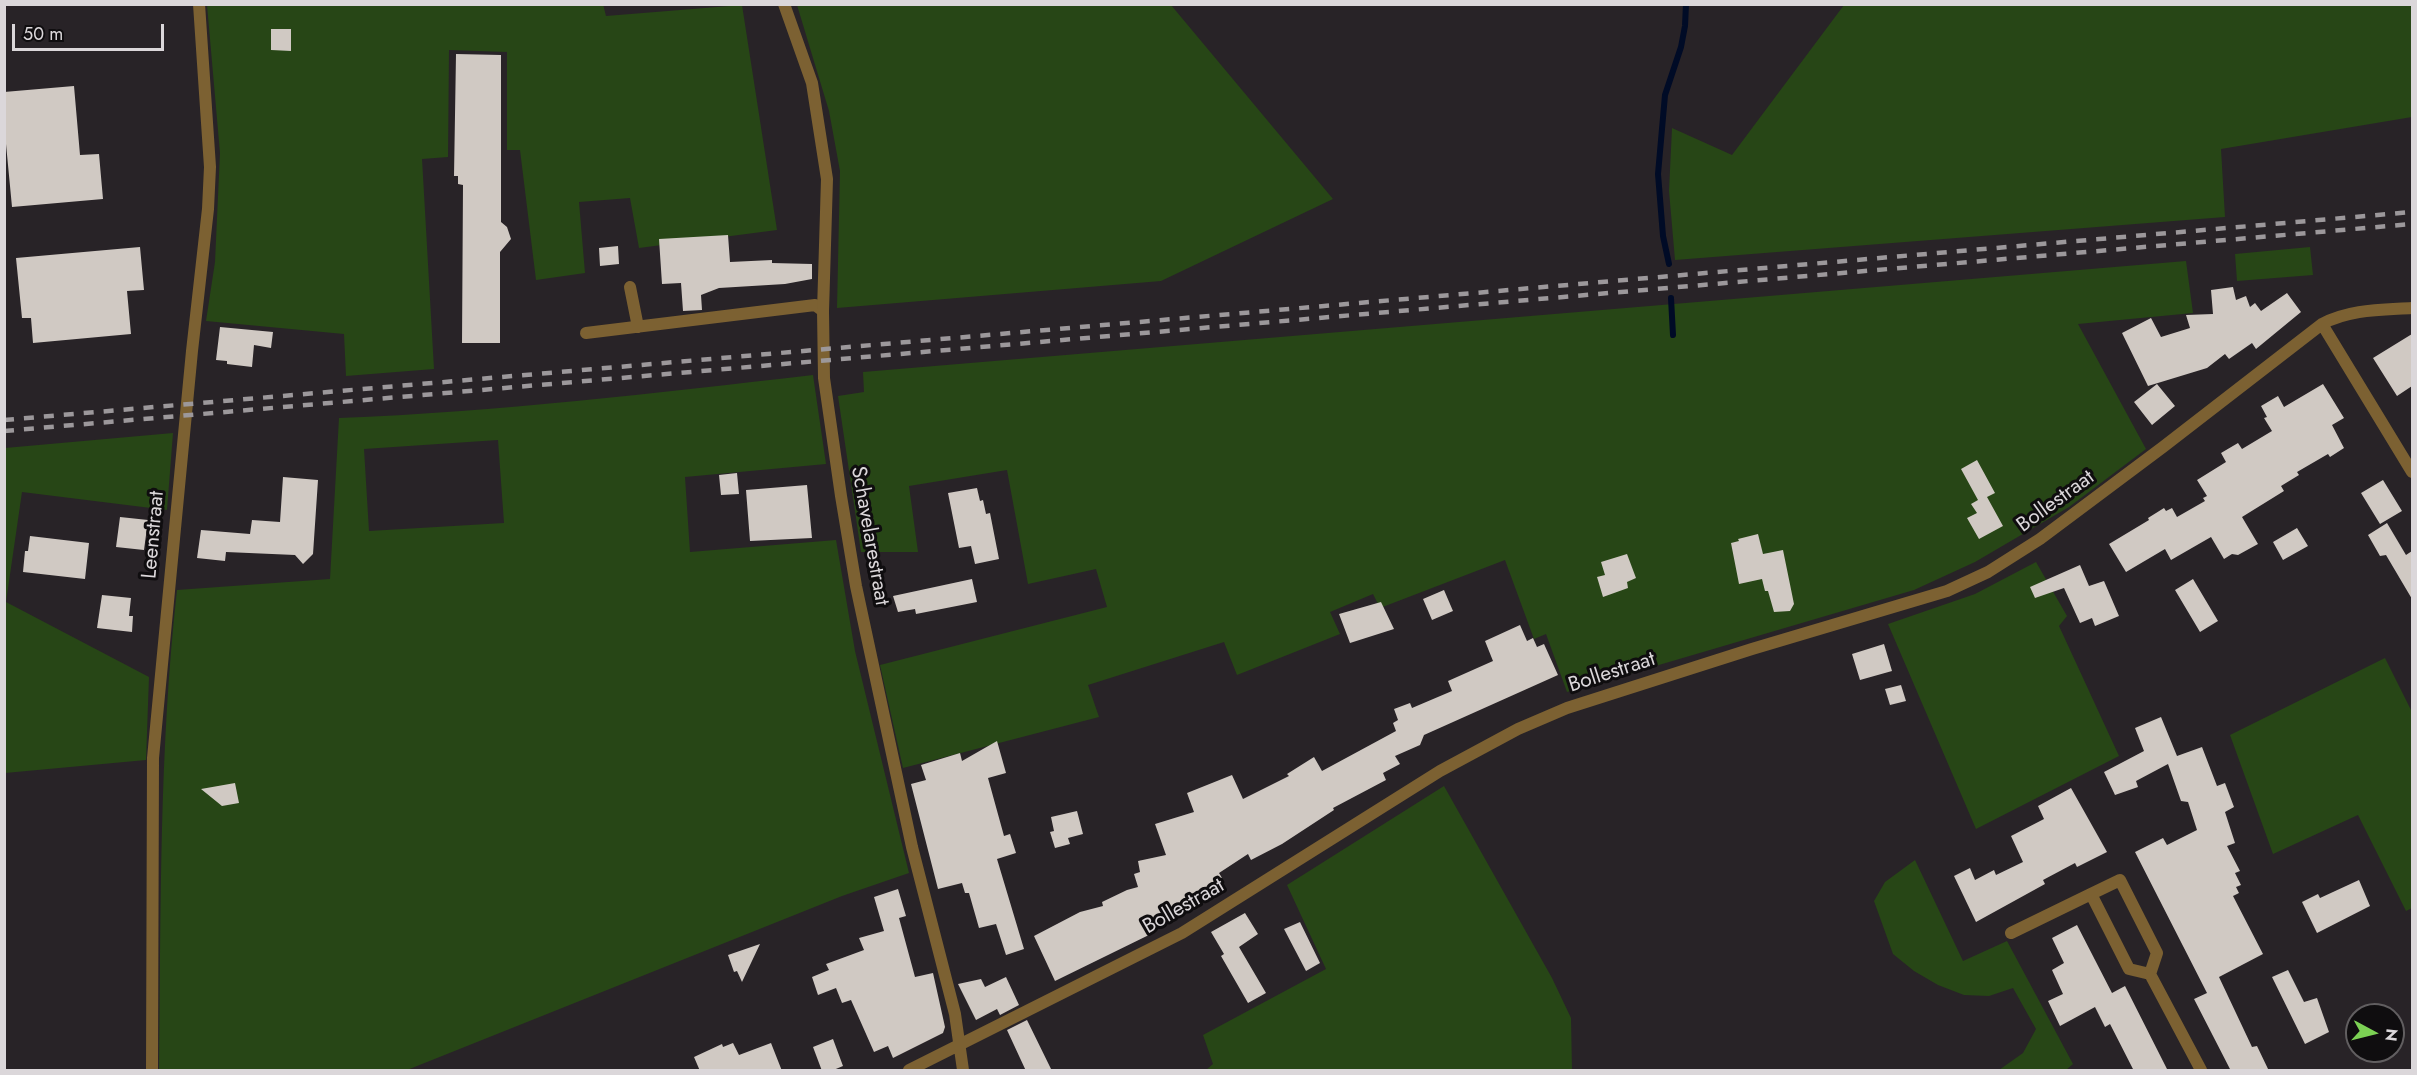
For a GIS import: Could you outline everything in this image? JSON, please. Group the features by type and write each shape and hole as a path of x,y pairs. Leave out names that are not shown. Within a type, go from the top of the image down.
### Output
{"street":[{"name":"Leenstraat","path":"152,1071 153,758 192,351 208,210 210,167 199,4"},
{"name":"Schavelarestraat","path":"784,4 812,83 823,146 827,179 823,311 824,378 856,586 912,847 955,1014 963,1071"},
{"path":"630,287 638,327"},
{"path":"586,333 815,305 823,311"},
{"name":"Bollestraat","path":"909,1071 1182,933 1440,771 1518,729 1600,697 1947,591 1988,572 2040,539 2322,324 2335,317 2351,313 2412,308"},
{"path":"2322,324 2412,472"},
{"path":"2011,933 2121,880 2157,952 2150,975 2201,1071"},
{"path":"2091,894 2129,969 2150,975"}],"green space":[{"path":"603,4 606,16 742,5 777,230 639,248 630,198 579,202 585,273 536,280 520,150 507,150 507,52 449,50 448,157 422,159 434,369 346,376 344,334 206,321 215,262 220,153 207,5"},
{"path":"797,5 1171,5 1333,199 1161,281 837,308 840,171 829,111"},
{"path":"1844,5 2412,5 2412,117 2221,149 2225,217 1675,260 1669,191 1672,128 1732,155"},
{"path":"2310,247 2313,275 2237,281 2235,254"},
{"path":"2186,261 2193,313 2078,324 2146,449 2069,507 1975,562 1914,590 1567,692 1546,634 1534,639 1505,560 1380,608 1373,594 1330,612 1340,634 1237,675 1224,642 1088,685 1099,717 903,768 880,665 1107,607 1096,569 1028,584 1007,470 909,486 918,552 861,552 838,396 864,392 863,372"},
{"path":"813,375 826,464 685,477 690,552 836,540 855,651 909,873 842,896 407,1070 159,1070 164,770 177,590 330,579 339,418 517,407","holes":["498,440 504,523 369,531 364,449"]},
{"path":"173,433 167,510 22,492 6,602 149,677 146,760 5,773 5,448"},
{"path":"2036,562 2067,616 2059,626 2119,756 1976,829 1888,624 1975,594"},
{"path":"2385,658 2412,712 2412,908 2406,911 2358,815 2273,854 2230,735"},
{"path":"1444,786 1552,978 1571,1018 1572,1070 1206,1070 1213,1064 1203,1035 1326,969 1287,885"},
{"path":"1915,860 1963,961 2007,941 2073,1064 2066,1070 1999,1070 2023,1053 2036,1029 2013,988 1989,996 1964,995 1938,985 1914,971 1893,954 1874,901 1885,882"}],"building":[{"path":"271,29 291,29 291,51 271,50"},
{"path":"456,54 501,55 501,222 507,227 511,239 500,252 500,343 462,343 463,185 458,184 458,176 454,176"},
{"path":"74,86 80,155 99,154 103,199 12,207 4,123 4,92"},
{"path":"728,235 730,262 772,260 772,263 812,264 812,279 785,284 719,288 701,295 702,310 683,311 681,283 662,284 659,239"},
{"path":"618,246 619,264 600,266 599,248"},
{"path":"140,247 144,290 127,291 131,334 33,343 31,318 22,318 16,258"},
{"path":"2233,287 2236,300 2246,296 2250,307 2255,303 2261,311 2287,293 2301,312 2256,349 2252,343 2229,359 2225,354 2207,368 2148,386 2122,333 2151,318 2161,337 2190,328 2186,315 2213,314 2211,290"},
{"path":"220,327 273,332 271,348 254,345 252,367 227,364 227,361 216,360"},
{"path":"2412,334 2412,386 2397,396 2373,358"},
{"path":"2157,384 2175,406 2152,425 2134,402"},
{"path":"2323,384 2344,418 2332,425 2344,448 2330,457 2328,454 2297,472 2299,475 2281,486 2284,491 2242,517 2258,544 2238,555 2232,554 2224,559 2211,537 2171,560 2165,549 2126,572 2109,544 2149,520 2148,518 2164,508 2166,511 2172,508 2177,517 2205,501 2203,498 2207,496 2197,480 2226,462 2221,453 2238,443 2242,449 2272,431 2264,418 2267,417 2261,406 2278,396 2284,407"},
{"path":"1977,460 1995,493 1987,497 2003,526 1979,539 1967,518 1977,513 1971,504 1978,500 1961,469"},
{"path":"737,473 739,494 721,495 719,475"},
{"path":"283,477 318,480 313,554 303,564 295,555 226,552 225,561 197,558 201,530 250,534 252,520 280,522"},
{"path":"2383,480 2402,511 2380,524 2361,493"},
{"path":"807,485 812,538 750,541 746,490"},
{"path":"977,488 986,514 990,513 999,559 975,564 971,546 959,548 948,493"},
{"path":"120,517 148,520 144,550 116,547"},
{"path":"2387,523 2406,555 2412,551 2412,599 2386,555 2380,556 2368,535"},
{"path":"2297,528 2308,546 2283,560 2273,542"},
{"path":"1758,534 1763,554 1783,550 1794,604 1790,611 1774,612 1762,579 1739,584 1731,543"},
{"path":"30,536 89,543 85,579 23,572 25,551 28,551"},
{"path":"1627,554 1636,578 1627,582 1628,588 1603,597 1597,577 1605,575 1601,562"},
{"path":"2080,565 2089,586 2104,581 2119,616 2095,626 2092,618 2080,623 2064,588 2035,598 2030,587"},
{"path":"972,579 977,602 916,614 915,609 898,612 893,596"},
{"path":"2193,579 2218,621 2200,632 2175,590"},
{"path":"1444,590 1453,611 1432,620 1423,599"},
{"path":"102,595 131,598 129,616 133,616 132,632 97,628"},
{"path":"1381,602 1394,629 1350,643 1339,614"},
{"path":"1520,625 1527,641 1533,638 1537,647 1544,644 1558,675 1424,735 1420,745 1395,756 1400,764 1383,773 1386,780 1333,808 1334,810 1282,844 1251,860 1248,854 1219,873 1222,878 1185,901 1186,903 1152,920 1155,932 1055,981 1034,936 1080,912 1103,906 1102,902 1138,887 1134,874 1140,872 1138,861 1166,855 1155,824 1194,812 1187,793 1232,775 1243,799 1289,776 1287,774 1314,757 1322,771 1396,731 1393,723 1398,720 1394,709 1410,703 1412,708 1452,691 1448,681 1493,661 1485,641"},
{"path":"1884,644 1892,671 1860,680 1852,654"},
{"path":"1901,685 1906,701 1890,705 1885,689"},
{"path":"2161,717 2177,756 2202,747 2217,786 2225,783 2234,807 2225,812 2235,843 2227,846 2240,871 2235,873 2241,885 2236,887 2239,893 2233,896 2263,954 2219,977 2252,1047 2257,1046 2269,1071 2231,1071 2194,999 2207,993 2135,852 2163,838 2167,845 2197,830 2188,802 2181,801 2168,764 2136,781 2138,787 2115,795 2104,772 2144,751 2135,728"},
{"path":"997,741 1006,773 988,778 1004,836 1010,834 1016,853 997,859 1024,949 1006,955 996,924 979,928 969,893 965,893 962,883 938,889 911,784 926,780 921,765 960,753 962,761"},
{"path":"235,783 239,803 222,806 201,789"},
{"path":"2071,788 2107,852 2077,867 2075,863 2043,880 2045,884 1976,922 1954,876 1970,868 1975,880 1994,870 1996,875 2023,862 2011,836 2044,819 2038,806"},
{"path":"1077,811 1083,834 1068,838 1070,844 1055,848 1050,832 1054,831 1051,817"},
{"path":"2359,880 2370,906 2317,933 2302,902 2318,894 2320,898"},
{"path":"898,889 906,916 899,918 915,977 933,973 945,1027 943,1033 893,1058 888,1046 874,1052 851,1000 842,1003 836,988 818,995 812,977 829,970 826,964 864,950 859,938 884,931 874,897"},
{"path":"1245,913 1258,934 1239,947 1266,993 1248,1003 1221,956 1224,954 1211,932"},
{"path":"1300,922 1320,963 1306,971 1284,929"},
{"path":"2077,925 2112,993 2125,986 2168,1071 2134,1071 2110,1024 2105,1027 2095,1007 2060,1026 2048,1001 2063,994 2052,970 2064,963 2052,938"},
{"path":"760,944 742,982 737,971 734,972 728,955"},
{"path":"2288,970 2304,1002 2317,998 2329,1032 2305,1044 2272,977"},
{"path":"1006,977 1019,1005 1000,1015 997,1009 976,1020 958,984 981,979 985,987"},
{"path":"1027,1020 1052,1071 1026,1071 1007,1030"},
{"path":"833,1039 843,1066 831,1071 822,1071 813,1047"},
{"path":"733,1043 739,1055 771,1043 782,1071 700,1071 694,1057 722,1044 723,1047"}],"waterway":[{"path":"1669,264 1663,236 1658,174 1665,95 1681,47 1686,4"},
{"path":"1671,298 1673,335"}],"railway":[{"path":"4,420 2412,212"},
{"path":"4,431 2412,224"}]}
